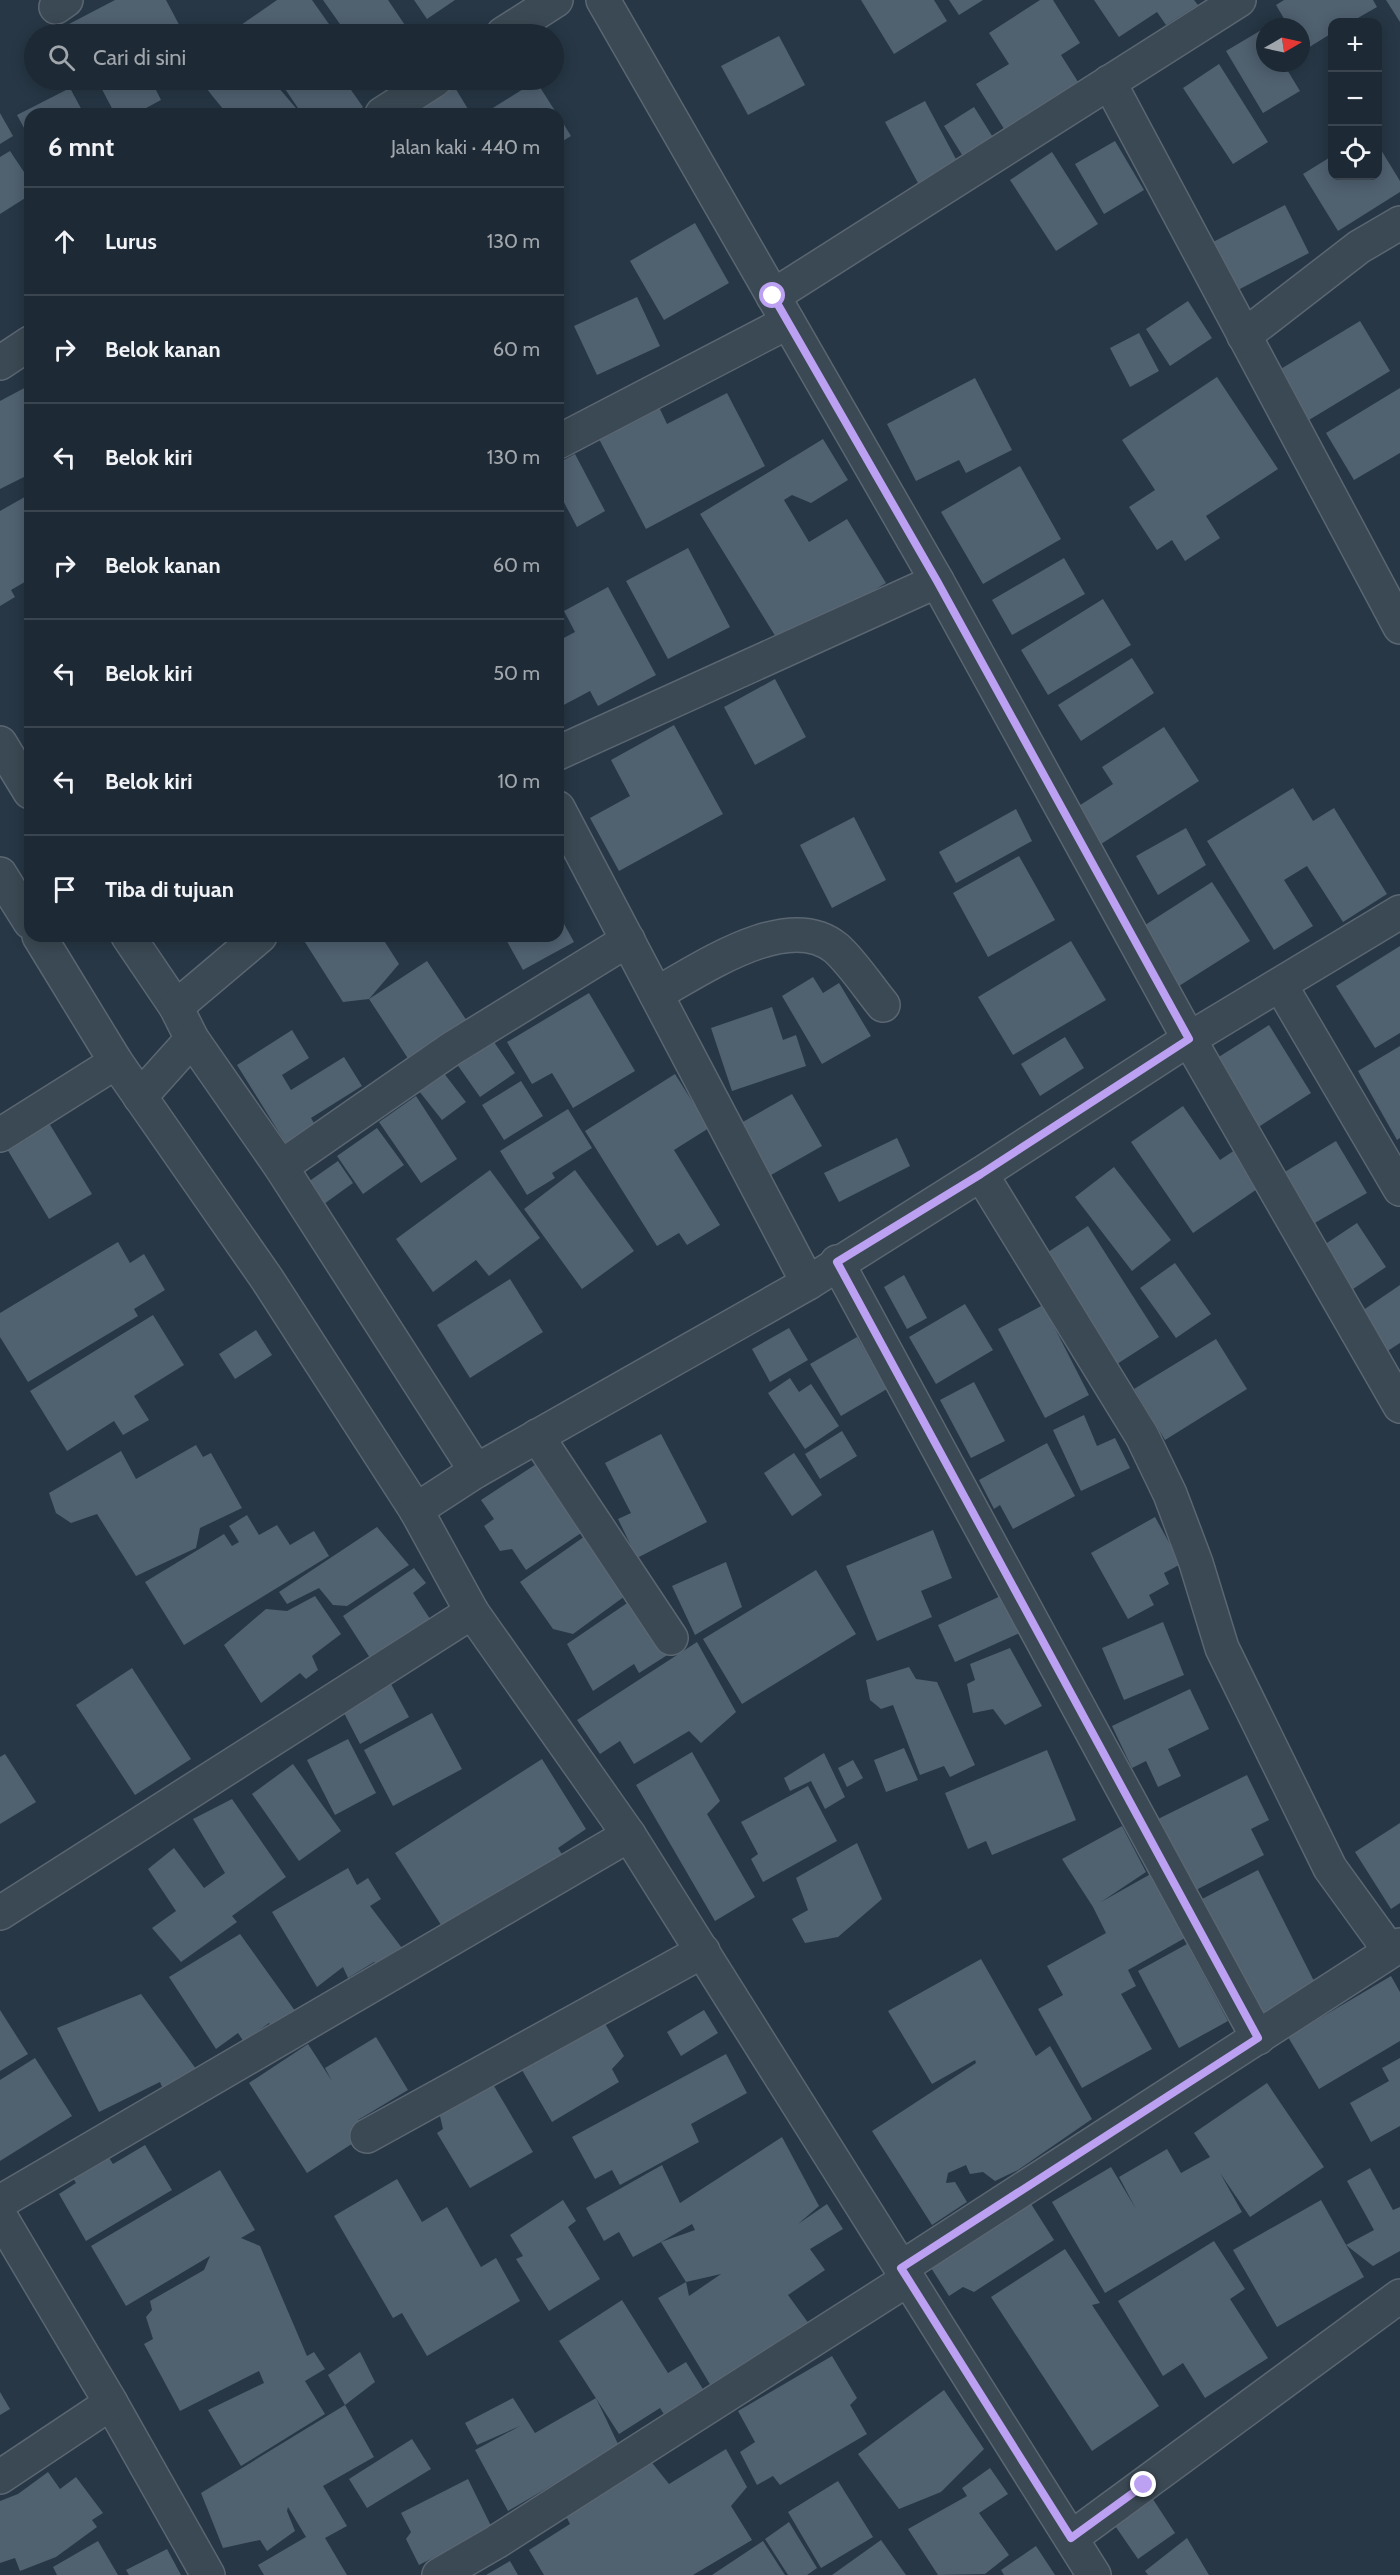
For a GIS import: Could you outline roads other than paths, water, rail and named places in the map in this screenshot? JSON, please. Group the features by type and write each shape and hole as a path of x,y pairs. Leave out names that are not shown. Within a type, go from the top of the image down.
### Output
{"street":[{"path":"519,24 556,0"},
{"path":"603,0 937,581 1189,1039 1400,1406"},
{"path":"564,438 781,309 1110,82 1239,0"},
{"path":"1110,82 1400,627"},
{"path":"391,108 419,90"},
{"path":"1244,336 1359,248 1400,223"},
{"path":"0,363 24,347"},
{"path":"564,750 937,581"},
{"path":"0,743 14,788"},
{"path":"564,819 808,1283"},
{"path":"0,874 24,912"},
{"path":"416,1510 476,1471 808,1283 837,1262 981,1174 1189,1039 1281,986 1400,912"},
{"path":"656,994 744,947 784,935 815,936 836,948 883,1005"},
{"path":"281,1167 451,1049 628,940"},
{"path":"43,942 117,1062 146,1090 416,1510 471,1612 629,1835 1094,2575"},
{"path":"132,942 176,1007 184,1047 281,1167 476,1471"},
{"path":"176,1007 253,942"},
{"path":"1281,986 1400,1189"},
{"path":"146,1090 184,1047"},
{"path":"0,1135 117,1062"},
{"path":"439,2575 496,2542 1395,1948 1330,1868 1222,1648 1196,1563 1170,1494 1142,1436 981,1174"},
{"path":"837,1262 1258,2038"},
{"path":"537,1436 671,1638"},
{"path":"0,1913 471,1612"},
{"path":"0,2202 629,1835"},
{"path":"367,2136 703,1951"},
{"path":"0,2216 111,2403 208,2575"},
{"path":"1071,2538 1400,2296"},
{"path":"0,2477 111,2403"}]}
